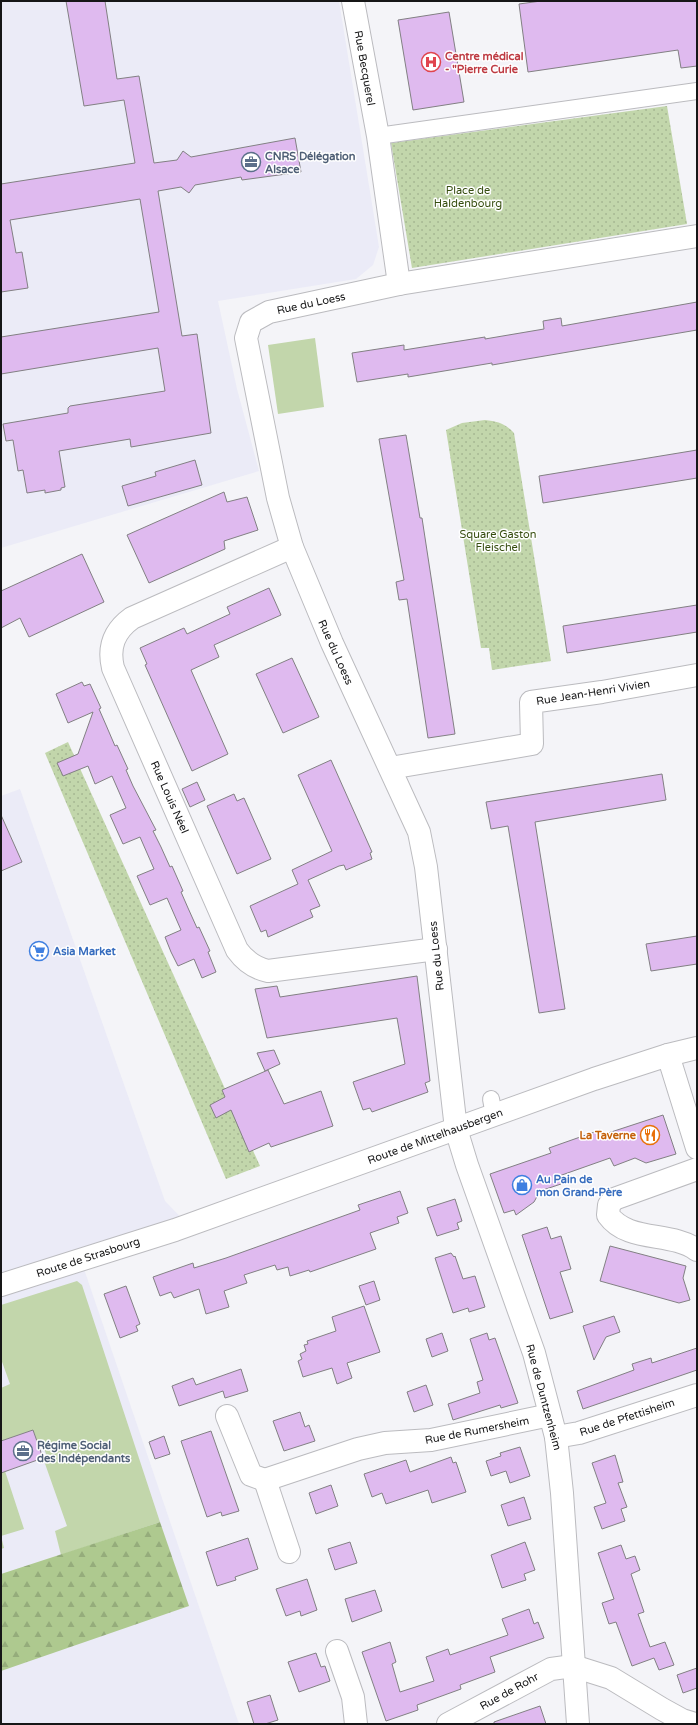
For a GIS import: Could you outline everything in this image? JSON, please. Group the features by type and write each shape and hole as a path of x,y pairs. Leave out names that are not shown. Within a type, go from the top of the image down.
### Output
{"street":[{"name":"Rue Becquerel","path":"353,1 378,136"},
{"path":"697,91 378,136 399,284 697,236"},
{"name":"Rue du Loess","path":"399,284 269,312 251,322 246,338 278,498 292,547 332,643 419,832 426,867 456,1129"},
{"name":"Rue Louis Néel","path":"292,547 132,618 124,624 114,637 110,650 113,668 237,950 247,962 268,971 436,949"},
{"name":"Rue Jean-Henri Vivien","path":"390,768 532,744 531,702 602,692 697,675"},
{"name":"Route de Mittelhausbergen","path":"175,1230 456,1129 493,1107 668,1055 697,1048"},
{"path":"668,1055 697,1148"},
{"name":"Rue de Duntzenheim","path":"456,1129 467,1165 534,1353 556,1437 562,1493 578,1724"},
{"path":"697,1169 614,1199 609,1205 608,1215 614,1224 623,1229 685,1244 697,1250"},
{"name":"Route de Strasbourg","path":"1,1285 175,1230"},
{"name":"Rue de Pfettisheim","path":"556,1437 580,1433 697,1395"},
{"name":"Rue de Rumersheim","path":"265,1480 358,1449 385,1443 431,1440 550,1414"},
{"path":"227,1416 251,1475 265,1480 289,1552"},
{"path":"337,1651 353,1697 356,1724"},
{"path":"573,1666 611,1678 662,1710 695,1724"},
{"name":"Rue de Rohr","path":"448,1724 551,1668 573,1666"}],"shaded area":[{"path":"1,1 339,1 379,247 373,265 356,279 218,301 237,389 259,471 1,548"},
{"path":"20,789 165,1201 192,1229 84,1269 239,1724 1,1724 1,796"}],"green space":[{"name":"Place de Haldenbourg","path":"667,106 687,224 412,268 391,143"},
{"path":"315,338 324,407 278,414 268,345"},
{"name":"Square Gaston Fleischel","path":"485,420 493,421 508,427 514,433 551,661 492,670 489,648 481,648 446,430 462,423"},
{"path":"68,742 260,1166 226,1179 45,753"},
{"path":"77,1281 82,1285 160,1522 61,1555 55,1531 67,1526 43,1458 47,1457 43,1445 39,1446 33,1430 1,1441 1,1388 10,1384 1,1359 1,1305"},
{"path":"5,1471 24,1529 1,1536 1,1473"},
{"path":"160,1522 189,1606 1,1671 1,1574"},
{"path":"1,1536 4,1548 1,1549"}],"building":[{"path":"66,1 105,1 117,79 139,76 154,163 177,160 183,151 191,157 295,138 301,172 242,180 241,177 195,185 189,193 181,187 158,191 182,336 197,334 211,433 131,447 130,439 59,451 65,487 61,488 61,490 45,493 45,490 27,493 23,470 18,471 13,440 6,441 3,424 68,413 68,408 70,406 165,391 158,348 1,374 1,337 159,312 140,199 10,220 16,253 22,252 28,288 1,292 1,184 135,163 124,100 84,106"},
{"path":"541,1 697,1 697,66 681,68 678,50 528,72 519,4"},
{"name":"Centre médical - \"Pierre Curie","path":"449,12 464,102 413,110 398,20"},
{"path":"697,302 697,330 492,365 492,363 408,377 408,374 357,382 352,353 404,345 404,350 485,337 485,339 544,329 543,321 561,318 562,326"},
{"path":"406,435 420,518 422,518 455,734 428,738 407,599 399,600 396,582 404,580 379,439"},
{"path":"697,450 697,478 543,503 539,476"},
{"path":"195,460 202,485 128,506 122,486 156,476 155,472"},
{"path":"224,492 227,502 247,497 258,530 224,541 225,549 149,583 127,535"},
{"path":"82,554 104,602 29,637 20,618 1,628 1,591"},
{"path":"269,588 281,615 214,645 219,657 191,670 228,754 192,771 145,665 147,664 140,648 184,628 187,634 230,614 227,607"},
{"path":"697,605 697,632 567,653 563,626"},
{"path":"292,658 319,717 283,733 256,674"},
{"path":"82,682 84,686 90,684 101,708 99,709 115,746 117,745 128,769 126,770 133,786 156,830 153,831 170,867 172,866 183,891 181,892 188,908 210,951 208,952 216,972 202,978 194,959 178,966 165,937 181,930 167,898 150,905 137,876 154,869 140,837 123,844 110,815 126,808 112,776 95,784 88,766 63,776 57,763 78,754 93,712 68,723 56,694"},
{"path":"331,760 372,852 370,853 372,859 346,870 344,865 339,866 308,880 320,906 310,910 313,917 268,937 266,930 261,932 250,906 298,884 292,870 332,851 298,775"},
{"path":"662,774 666,800 535,822 565,1009 539,1013 508,826 491,829 486,802"},
{"path":"197,782 205,800 190,807 182,789"},
{"path":"234,794 237,801 244,798 271,859 237,874 207,806"},
{"path":"1,815 22,862 1,871"},
{"path":"697,936 697,964 651,971 646,944"},
{"path":"417,976 430,1081 425,1083 428,1092 372,1112 370,1108 363,1110 353,1082 405,1064 397,1018 267,1038 255,989 277,986 280,997"},
{"path":"274,1050 280,1064 265,1071 257,1053"},
{"path":"268,1070 284,1104 321,1091 333,1126 271,1147 269,1143 249,1152 231,1110 216,1118 210,1105 225,1097 222,1090"},
{"path":"663,1115 676,1154 646,1163 635,1158 614,1166 610,1158 559,1176 561,1184 540,1191 534,1202 516,1215 514,1210 504,1213 490,1174 551,1153 549,1148 600,1130 602,1135"},
{"path":"400,1191 408,1213 397,1217 399,1223 370,1233 376,1249 310,1272 309,1270 290,1276 288,1267 277,1270 275,1265 244,1275 247,1283 224,1291 229,1307 206,1314 199,1289 174,1298 171,1292 160,1296 153,1277 193,1263 194,1268 226,1258 360,1210 358,1205"},
{"path":"455,1199 462,1221 457,1223 459,1229 437,1236 427,1208"},
{"path":"547,1227 551,1239 561,1236 571,1269 560,1272 573,1312 550,1319 522,1235"},
{"path":"610,1246 686,1266 683,1278 690,1300 679,1303 600,1281"},
{"path":"451,1253 454,1257 455,1256 463,1279 475,1276 485,1307 469,1312 468,1308 453,1313 435,1258"},
{"path":"374,1281 380,1300 366,1305 359,1286"},
{"path":"126,1286 140,1324 136,1326 138,1331 120,1338 104,1294"},
{"path":"364,1306 380,1352 347,1363 352,1378 337,1384 332,1368 303,1377 298,1361 302,1359 300,1354 306,1351 304,1345 308,1344 307,1341 336,1331 332,1317"},
{"path":"614,1316 620,1332 606,1337 594,1360 583,1326"},
{"path":"442,1333 448,1351 432,1357 426,1339"},
{"path":"487,1333 489,1340 495,1338 518,1403 501,1408 500,1405 453,1420 448,1404 480,1393 477,1382 483,1380 470,1339"},
{"path":"697,1348 697,1370 583,1409 577,1391 634,1370 632,1364 651,1358 652,1363"},
{"path":"241,1369 248,1391 225,1398 223,1391 179,1406 172,1386 193,1378 196,1385"},
{"path":"426,1385 433,1405 414,1412 407,1392"},
{"path":"300,1412 305,1427 309,1425 315,1441 284,1451 273,1421"},
{"name":"Régime Social des Indépendants","path":"33,1430 43,1458 1,1473 1,1441"},
{"path":"211,1431 239,1511 222,1516 221,1512 207,1517 181,1441"},
{"path":"164,1436 170,1454 155,1459 149,1442"},
{"path":"520,1447 530,1476 510,1483 506,1471 491,1476 486,1461 501,1456 500,1453"},
{"path":"615,1455 623,1482 618,1483 627,1507 621,1509 625,1521 602,1529 594,1507 606,1503 592,1463"},
{"path":"451,1457 453,1463 456,1462 466,1492 432,1503 428,1490 386,1504 382,1493 372,1497 364,1474 406,1460 410,1472"},
{"path":"331,1485 338,1506 316,1514 309,1493"},
{"path":"524,1497 531,1519 508,1526 501,1505"},
{"path":"248,1538 258,1569 235,1577 236,1580 217,1586 206,1552"},
{"path":"350,1542 357,1563 335,1570 328,1549"},
{"path":"525,1542 535,1570 524,1574 526,1580 502,1588 491,1555"},
{"path":"621,1545 626,1559 635,1556 640,1570 631,1574 644,1612 638,1614 650,1647 665,1642 674,1665 659,1670 654,1658 632,1666 616,1622 609,1624 602,1603 614,1599 598,1553"},
{"path":"307,1579 317,1610 301,1616 300,1611 286,1616 276,1589"},
{"path":"375,1590 382,1611 352,1622 345,1599"},
{"path":"529,1609 534,1624 538,1622 544,1638 490,1657 495,1672 460,1685 461,1689 417,1705 418,1710 386,1721 362,1652 390,1642 396,1662 392,1664 400,1692 434,1681 426,1657 448,1649 450,1655 508,1635 502,1619"},
{"path":"316,1653 321,1667 325,1666 330,1681 299,1692 288,1662"},
{"path":"697,1668 697,1688 683,1693 677,1675"},
{"path":"270,1695 278,1720 265,1724 254,1724 247,1702"},
{"path":"540,1706 546,1724 494,1724 494,1722"}],"place":[{"name":"Centre médical - \"Pierre Curie","path":"431,62"},
{"name":"CNRS Délégation Alsace","path":"251,162"},
{"name":"Asia Market","path":"39,951"},
{"name":"La Taverne","path":"650,1135"},
{"name":"Au Pain de mon Grand-Père","path":"522,1185"},
{"name":"Régime Social des Indépendants","path":"23,1451"}]}
